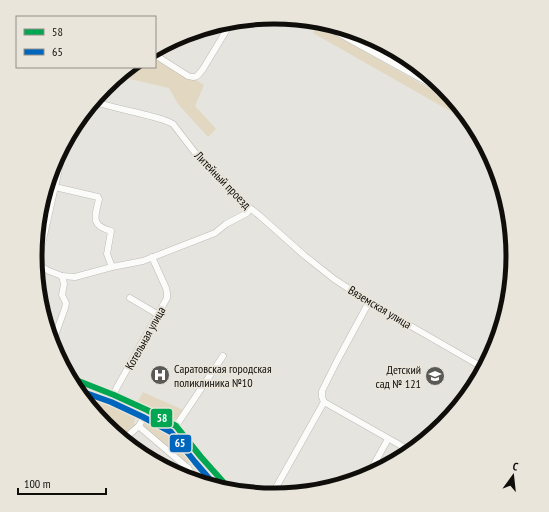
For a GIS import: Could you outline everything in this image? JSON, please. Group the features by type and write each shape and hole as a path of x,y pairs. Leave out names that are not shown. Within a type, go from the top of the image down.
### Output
{"street":[{"path":"157,56 188,76 193,77 200,74 228,28"},
{"path":"342,34 400,63 420,75"},
{"name":"Литейный проезд","path":"100,103 167,120 173,124 203,163 216,173 250,209 284,237"},
{"path":"43,240 59,170"},
{"path":"55,188 98,197 99,200 95,217 98,226 111,231 107,254 112,267"},
{"path":"43,268 62,276 75,277 112,267 143,261 215,232 250,209"},
{"name":"Вяземская улица","path":"284,237 334,279 369,302 479,365"},
{"name":"Котельная улица","path":"114,395 167,298 167,292 152,257"},
{"path":"56,333 66,303 62,295 64,284 62,276"},
{"path":"130,298 157,314"},
{"path":"369,302 322,391 322,397 324,402 405,448"},
{"path":"176,426 223,356"},
{"path":"80,382 147,410 176,426 224,483"},
{"path":"276,488 324,402"},
{"path":"128,435 139,426 147,410"},
{"path":"139,426 182,462 191,472"},
{"path":"373,466 388,439"}],"shaded area":[{"path":"317,28 325,29 443,96 460,117 313,33"},
{"path":"156,58 187,79 196,80 204,85 195,106 216,129 208,137 178,104 169,88 126,78 139,68 156,68"},
{"path":"84,388 134,409 141,414 140,417 135,418 135,425 126,434 110,420"},
{"path":"143,392 183,410 175,420 138,401"},
{"path":"150,417 157,418 174,428 219,481 206,478 193,463 187,463 144,429 144,424"}],"transit line":[{"name":"58","path":"80,382 147,410 176,426 224,483"},
{"name":"65","path":"88,394 111,402 171,432 209,479"}],"place":[{"name":"Саратовская городская поликлиника №10","path":"160,375"},
{"name":"Детский сад № 121","path":"435,376"}]}
